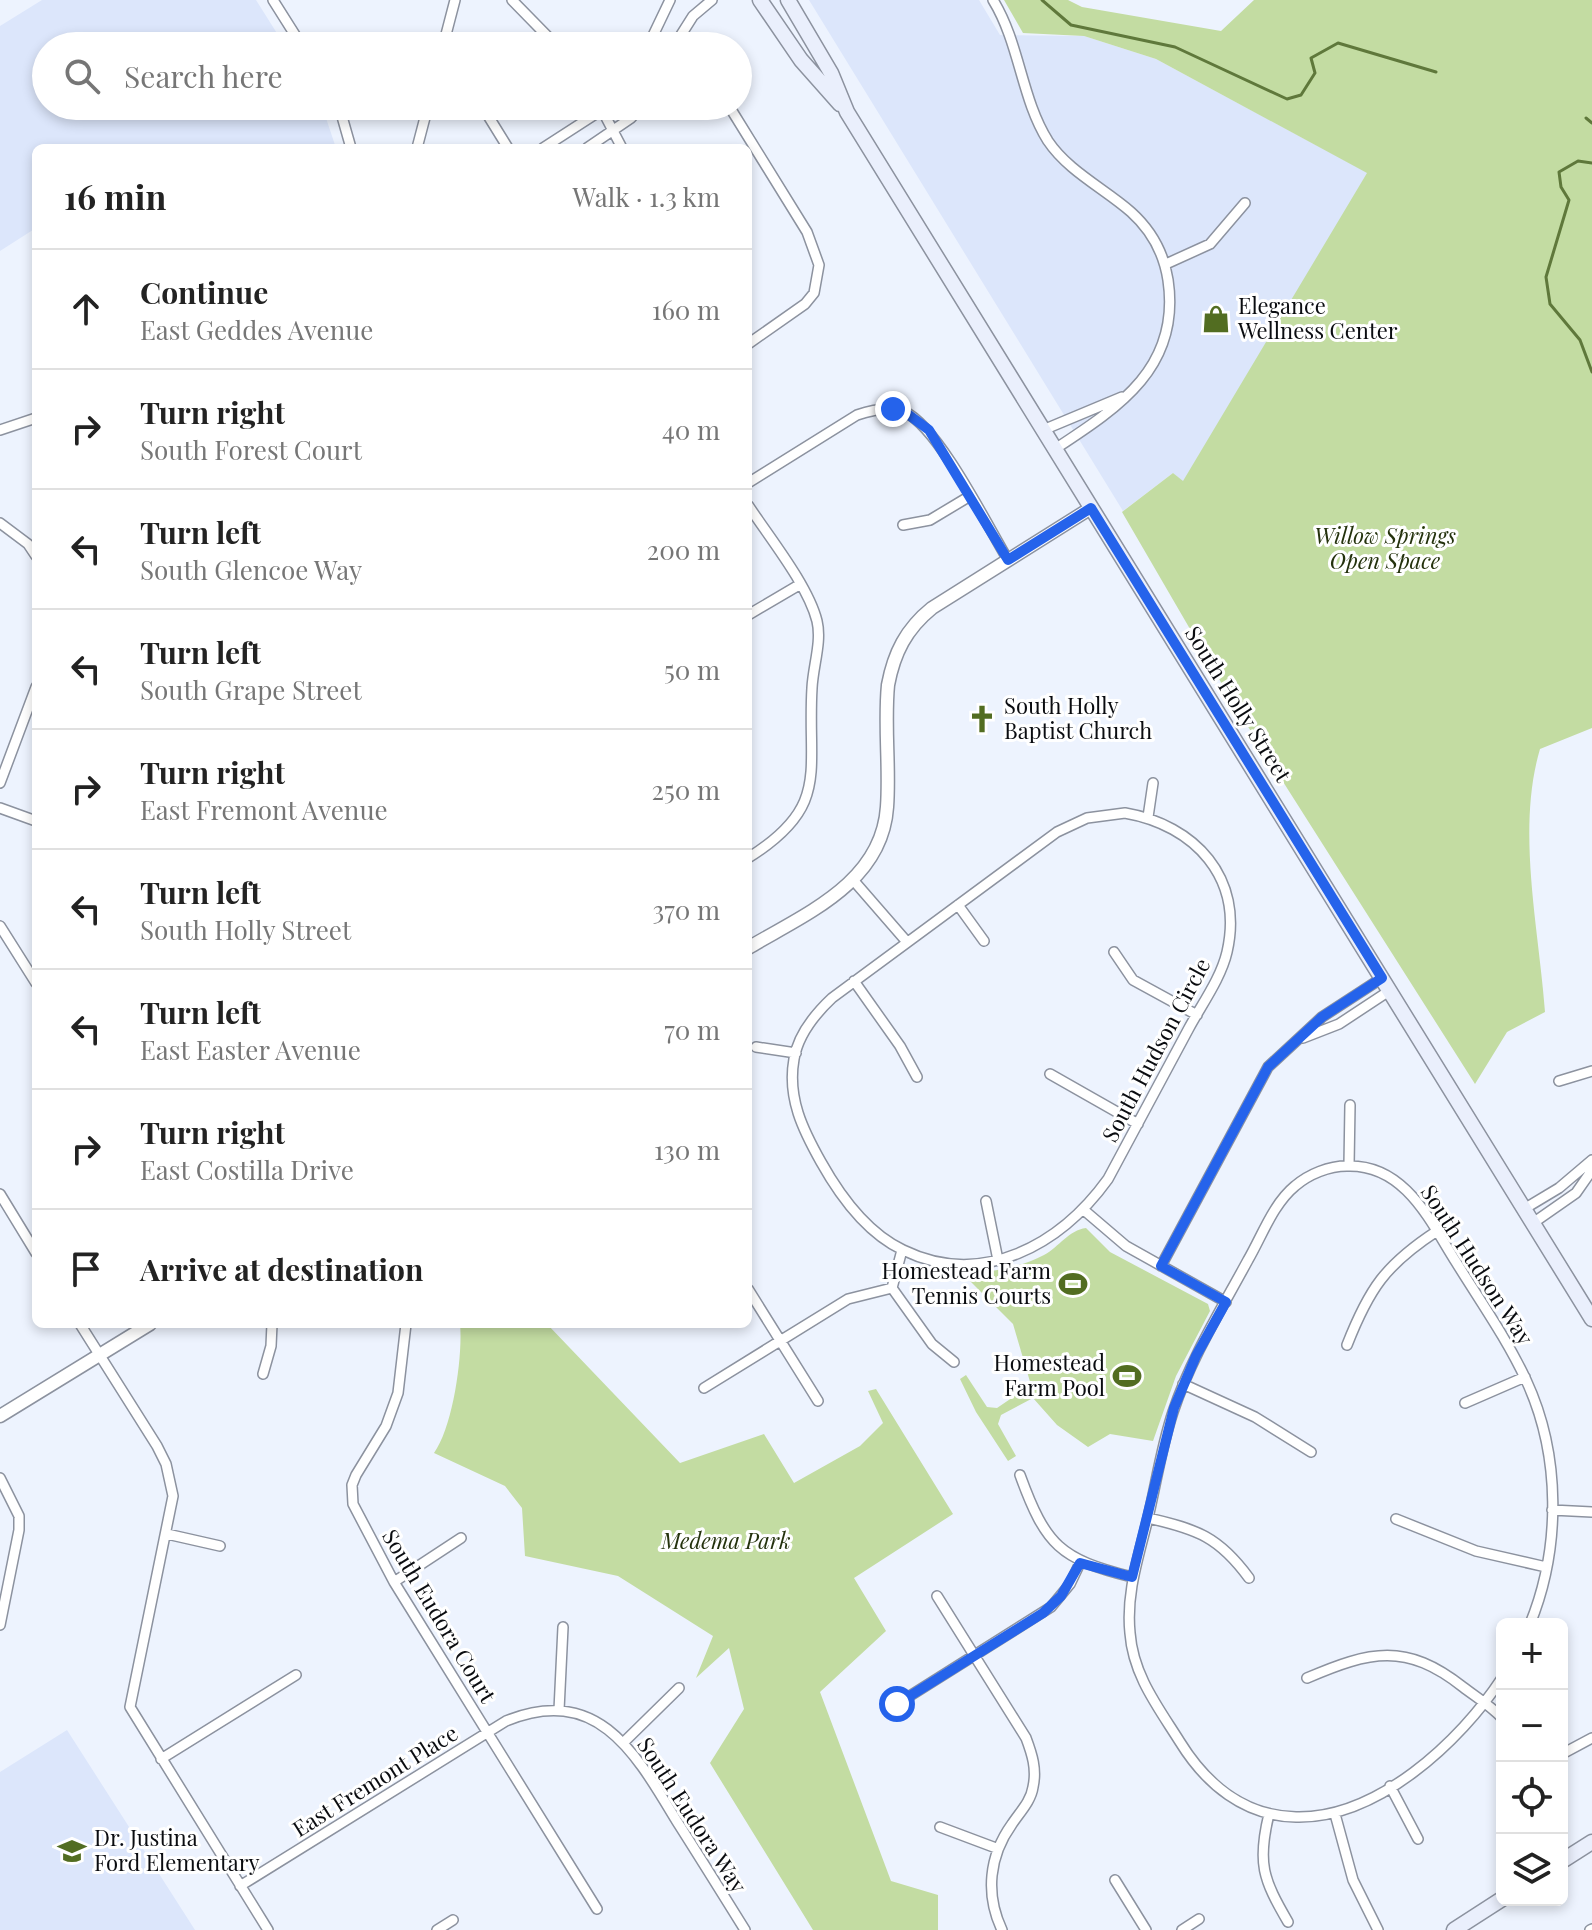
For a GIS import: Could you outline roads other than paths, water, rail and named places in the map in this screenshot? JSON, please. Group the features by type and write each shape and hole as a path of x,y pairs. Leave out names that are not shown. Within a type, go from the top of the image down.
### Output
{"main road":[{"name":"South Holly Street","path":"760,0 801,60 847,112"},
{"name":"South Holly Street","path":"788,0 831,73 847,112 1592,1319"},
{"path":"1568,1857 1592,1842"},
{"path":"1454,1930 1496,1903"}],"street":[{"path":"273,0 293,32"},
{"path":"447,32 455,0"},
{"path":"512,0 543,32"},
{"path":"655,32 670,0"},
{"path":"683,32 693,16 712,0"},
{"path":"993,0 1011,36 1031,106 1050,144 1065,161 1132,213 1156,243 1166,264 1171,310 1163,347 1150,372 1125,396 1055,449"},
{"path":"343,120 350,144"},
{"path":"418,144 424,120"},
{"path":"491,120 506,144"},
{"path":"549,144 586,120"},
{"path":"608,120 620,144"},
{"path":"593,144 626,120"},
{"path":"738,120 807,232 819,265 814,293 805,304 752,341"},
{"path":"1166,264 1210,244 1245,203"},
{"path":"1043,430 1082,411 1125,396"},
{"path":"752,481 857,415 893,409 905,412 929,430 1008,560"},
{"path":"0,430 32,419"},
{"path":"903,525 930,520 970,496"},
{"path":"752,945 854,881 867,866 884,829 887,696 899,646 932,608 1091,508"},
{"path":"752,511 814,610 819,634 812,685 809,790 790,828 752,855"},
{"path":"0,523 32,550"},
{"path":"752,613 799,585"},
{"path":"0,783 32,698"},
{"path":"1148,817 1153,783"},
{"path":"0,808 32,820"},
{"name":"South Hudson Circle","path":"796,1053 816,1015 854,981 1077,822 1102,814 1148,817 1166,824 1192,841 1211,861 1225,890 1231,926 1227,951 1197,1015 1108,1179 1085,1211 1041,1245 998,1260 958,1264 902,1250"},
{"path":"854,881 907,942"},
{"path":"958,905 984,941"},
{"path":"0,926 32,977"},
{"path":"1114,952 1133,980 1197,1015"},
{"path":"854,981 900,1046 917,1077"},
{"path":"1161,1266 1260,1081 1277,1057 1322,1017 1386,984"},
{"path":"1296,1041 1339,1024 1386,984"},
{"path":"756,1047 796,1053 794,1098 804,1133 850,1207 902,1250 892,1288"},
{"path":"1559,1081 1592,1071"},
{"path":"1050,1074 1138,1124"},
{"path":"1350,1105 1349,1165 1309,1176 1283,1198 1183,1384 1162,1450 1132,1577 1130,1635 1135,1663 1189,1758 1208,1781 1245,1806 1269,1814 1308,1818 1335,1814 1390,1786 1441,1749 1485,1704 1496,1687"},
{"path":"1524,1209 1552,1193 1592,1160"},
{"name":"South Hudson Way","path":"1349,1165 1393,1179 1413,1196 1525,1377 1548,1452 1552,1510 1546,1567 1532,1618"},
{"path":"1533,1223 1576,1193 1592,1170"},
{"path":"0,1194 32,1246"},
{"path":"986,1201 998,1260"},
{"path":"1085,1211 1115,1238 1226,1302"},
{"path":"1347,1345 1373,1286 1402,1254 1437,1231"},
{"path":"704,1388 848,1299 892,1288"},
{"path":"892,1288 932,1344 954,1362"},
{"path":"752,1295 818,1401"},
{"path":"82,1328 166,1464 173,1496 130,1696 134,1716 268,1930"},
{"path":"0,1416 143,1328"},
{"path":"263,1374 271,1346 272,1328"},
{"name":"South Eudora Court","path":"406,1328 398,1393 386,1426 356,1475 351,1495 394,1582 597,1909"},
{"name":"South Hudson Way","path":"1465,1403 1525,1377"},
{"path":"1183,1384 1255,1417 1311,1452"},
{"path":"1020,1475 1043,1529 1080,1563 1132,1577"},
{"path":"0,1478 19,1516 19,1530 0,1625"},
{"path":"1552,1510 1592,1512"},
{"path":"1148,1518 1189,1527 1208,1536 1231,1553 1249,1578"},
{"path":"1396,1519 1476,1551 1546,1567"},
{"path":"167,1534 220,1546"},
{"path":"394,1582 461,1538"},
{"path":"897,1704 1051,1607 1070,1584 1080,1563"},
{"path":"937,1596 1026,1738 1035,1766 1029,1800 996,1848 992,1868 992,1903 1002,1930"},
{"path":"559,1710 563,1627"},
{"path":"1307,1678 1363,1657 1394,1655 1438,1668 1496,1713"},
{"path":"161,1759 296,1675"},
{"path":"624,1742 679,1688"},
{"name":"South Eudora Way","path":"488,1732 526,1713 559,1710 594,1719 624,1742 639,1758 745,1930"},
{"name":"East Fremont Place","path":"240,1886 488,1732"},
{"path":"1568,1751 1592,1738"},
{"path":"1390,1786 1418,1839"},
{"path":"1269,1814 1262,1840 1262,1868 1288,1922"},
{"path":"1335,1814 1353,1880 1378,1930"},
{"path":"940,1827 996,1848"},
{"path":"1115,1880 1146,1930"},
{"path":"1182,1930 1199,1919"},
{"path":"437,1930 453,1920"}],"waterway":[{"path":"1042,0 1071,25 1175,47 1287,99 1301,95 1315,73 1311,58 1338,43 1436,72"},
{"path":"1586,118 1592,123"},
{"path":"1592,163 1578,161 1559,172 1561,187 1569,200 1546,277 1550,304 1580,340 1592,372"}],"place":[{"name":"Elegance Wellness Center","path":"1216,319"},
{"name":"South Holly Baptist Church","path":"982,719"},
{"name":"Homestead Farm Tennis Courts","path":"1073,1284"},
{"name":"Homestead Farm Pool","path":"1127,1376"},
{"name":"Dr. Justina Ford Elementary","path":"72,1851"}],"park label":[{"name":"Willow Springs Open Space","path":"1385,548"},
{"name":"Medema Park","path":"726,1541"}]}
